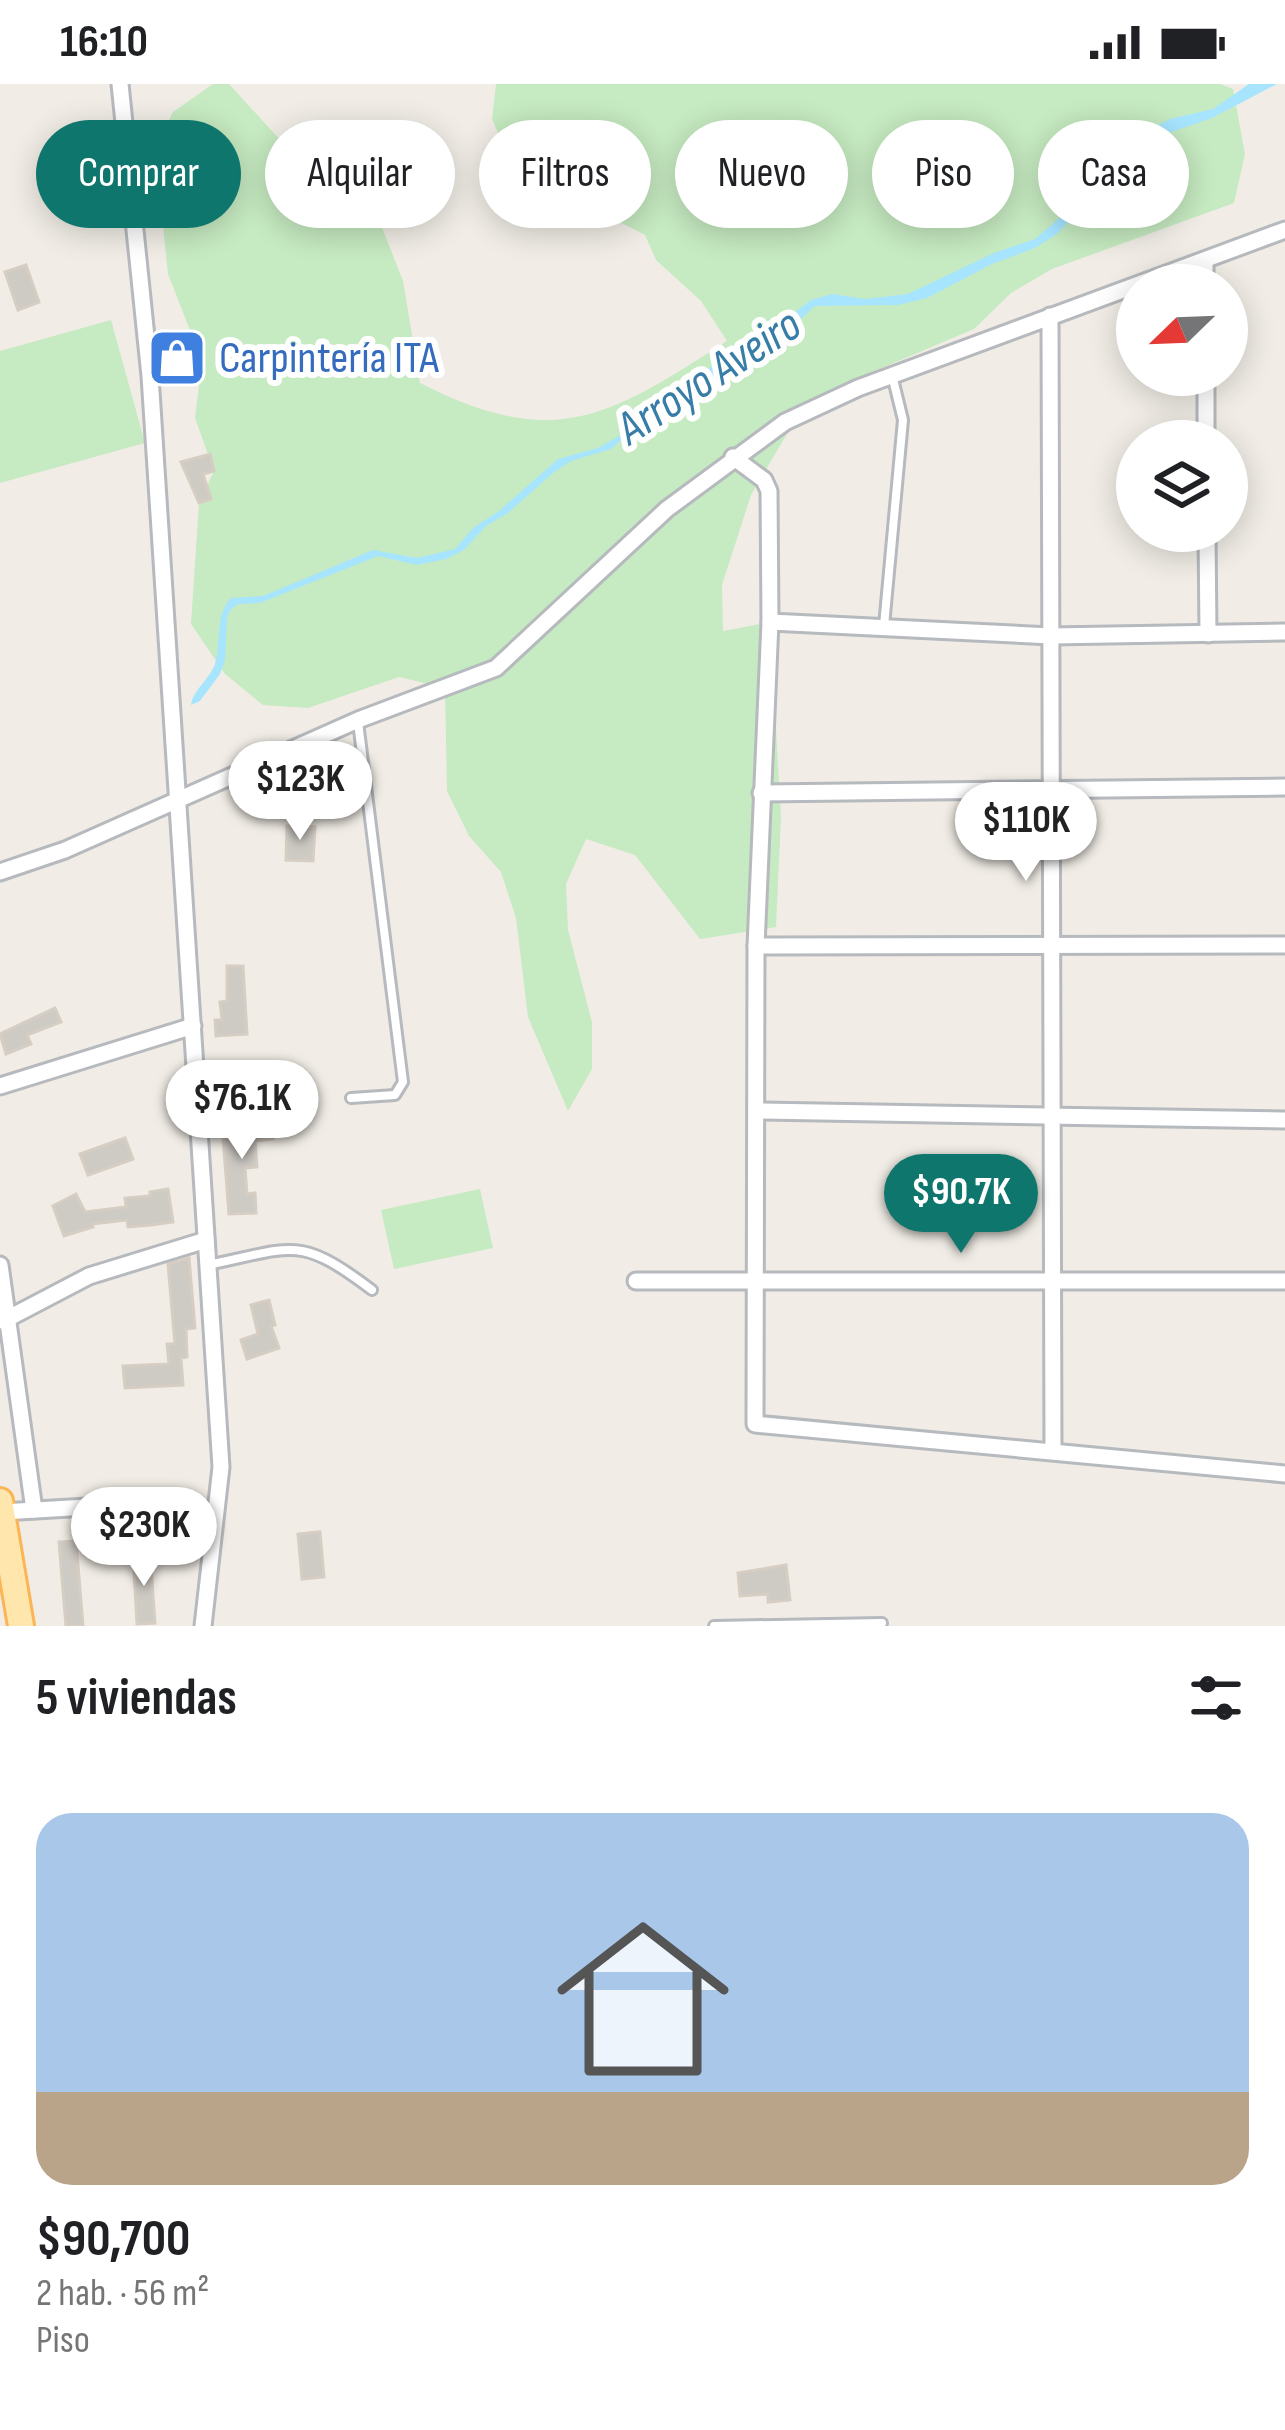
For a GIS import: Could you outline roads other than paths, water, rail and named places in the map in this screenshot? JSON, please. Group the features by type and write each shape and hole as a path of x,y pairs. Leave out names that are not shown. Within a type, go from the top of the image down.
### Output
{"main road":[{"path":"1,1507 21,1626"}],"street":[{"path":"120,84 150,376 221,1467 202,1626"},
{"path":"0,872 65,850 358,720 496,668 667,509 785,422 892,375 1285,230"},
{"path":"1050,316 1053,1451"},
{"path":"733,457 764,480 770,491 770,622 756,946 755,1424 1285,1474"},
{"path":"1207,552 1208,634"},
{"path":"770,622 1051,636 1285,632"},
{"path":"761,793 1285,787"},
{"path":"756,946 1285,945"},
{"path":"0,1086 193,1026"},
{"path":"758,1111 1285,1120"},
{"path":"4,1320 89,1276 206,1240"},
{"path":"0,1265 34,1510"},
{"path":"636,1281 1285,1281"},
{"path":"1,1507 34,1510 172,1502 196,1509 214,1522"}],"lane":[{"path":"884,628 902,420 892,375"},
{"path":"351,1098 395,1095 403,1082 358,720"},
{"path":"208,1265 287,1249 308,1250 329,1257 372,1290"},
{"path":"714,1626 881,1623"}],"water":[{"path":"1249,84 1277,84 1189,126 1189,120 1168,120 1213,109"},
{"name":"Arroyo Aveiro","path":"1048,228 1063,228 1035,248 927,298 898,305 815,306 696,390 646,418 611,449 571,461 553,473 486,526 464,550 446,559 417,565 378,556 260,603 238,604 227,618 220,674 200,701 191,705 215,664 220,621 231,598 263,596 373,550 417,558 455,549 473,528 558,459 598,448 619,436 648,408 680,392 811,300 832,294 865,299 908,294 1035,239"}],"place":[{"name":"Carpintería ITA","path":"177,358"}]}
